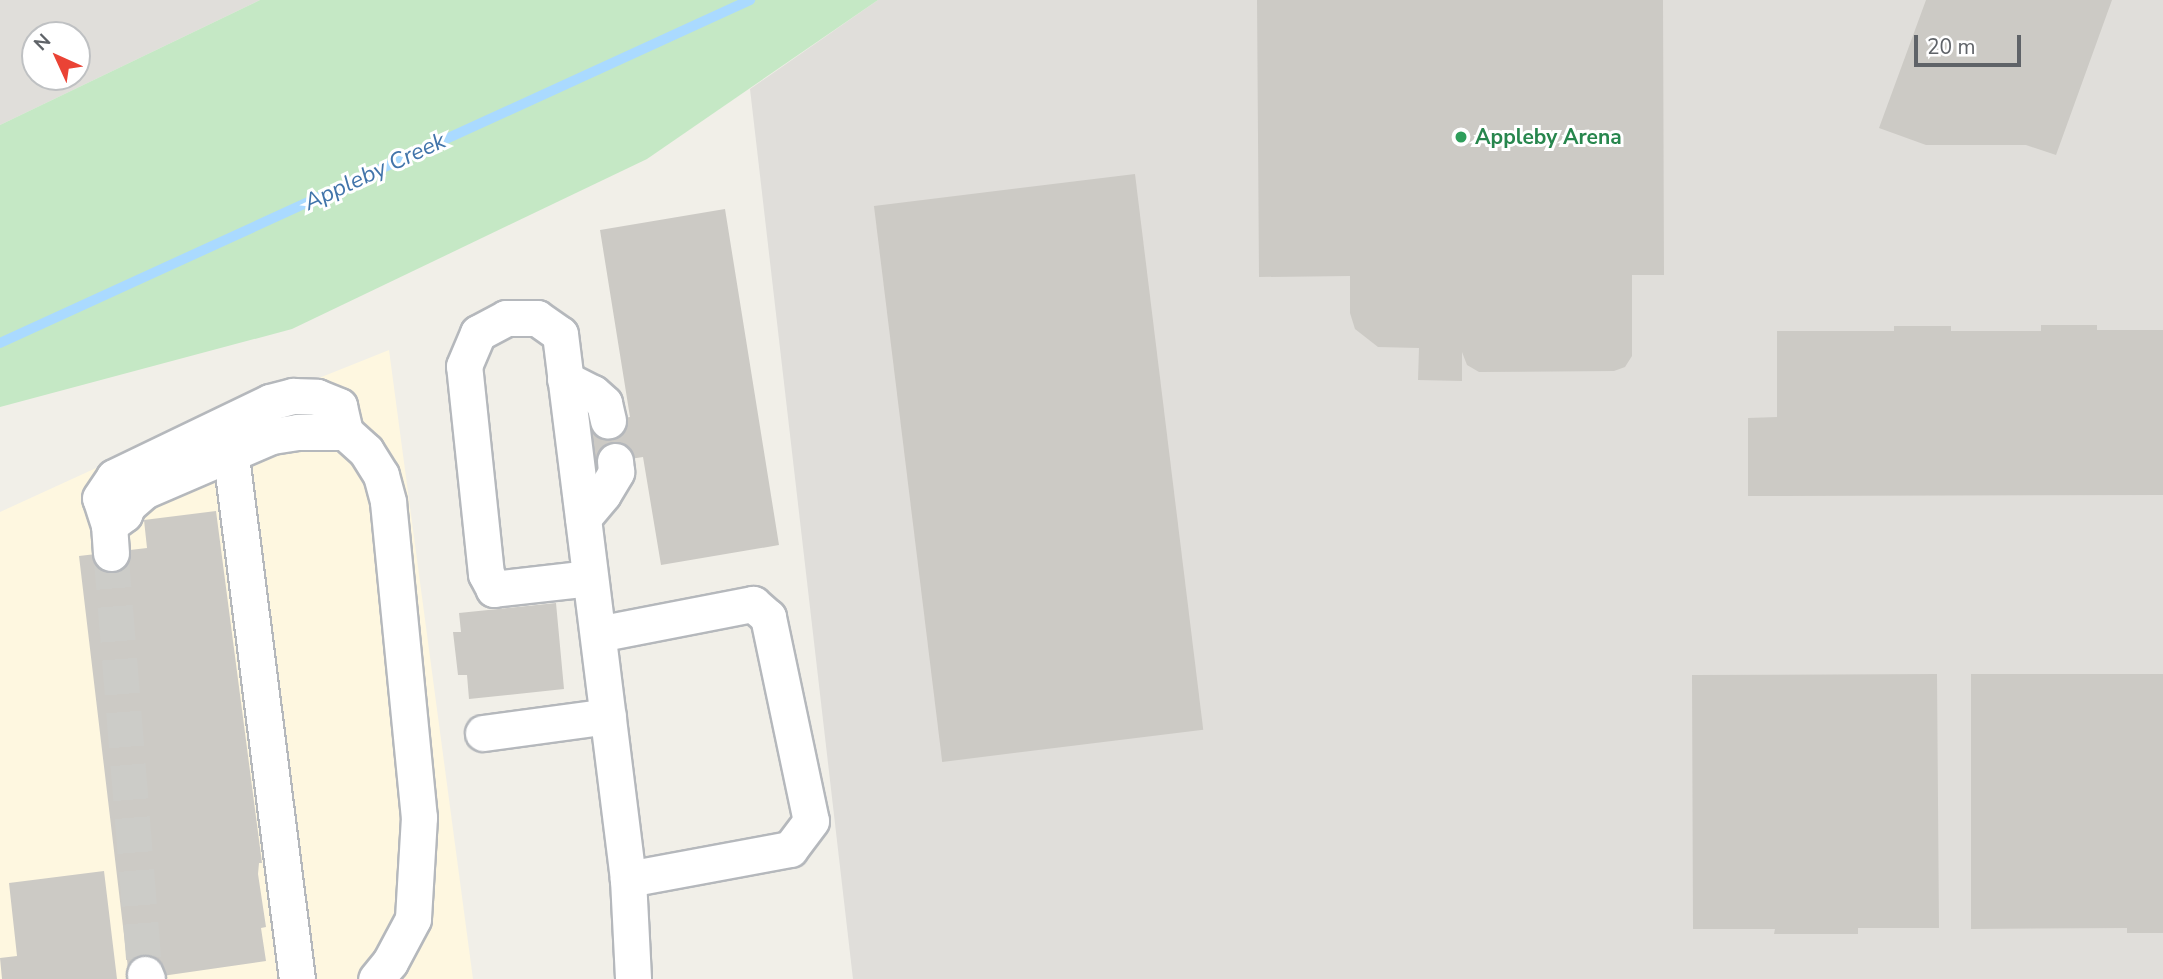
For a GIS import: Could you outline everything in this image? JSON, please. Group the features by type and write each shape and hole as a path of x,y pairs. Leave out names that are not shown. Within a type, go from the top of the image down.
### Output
{"lane":[{"path":"590,578 494,589 486,573 464,366 478,333 506,318 537,318 560,334 628,879 633,979"},
{"path":"565,379 593,393 604,403 608,421"},
{"path":"110,539 128,505 144,491 229,439 270,402 293,396 317,397 339,405 345,432 366,451 376,467 388,502 419,817 413,919 390,961 376,979"},
{"path":"229,439 297,979"},
{"path":"583,518 604,494 615,472 615,461"},
{"path":"598,634 753,604 768,617 811,821 790,849 628,879"},
{"path":"483,733 608,716"}],"shaded area":[{"path":"0,0 260,0 91,81 91,21 21,21 21,91 71,91 0,125"},
{"path":"878,0 2163,0 2163,979 853,979 750,89"},
{"path":"389,350 473,979 0,979 0,512 107,463"}],"green space":[{"path":"260,0 878,0 647,159 292,329 0,407 0,125 71,91 91,91 91,81"}],"building":[{"name":"Appleby Arena","path":"1257,0 1663,0 1664,275 1632,275 1632,356 1625,367 1614,371 1479,372 1467,365 1462,352 1462,381 1418,380 1419,348 1378,347 1355,329 1350,313 1350,276 1259,277"},
{"path":"1926,0 2112,0 2056,155 2026,145 1926,145 1879,128"},
{"path":"1135,174 1203,730 942,762 874,206"},
{"path":"725,209 779,545 661,565 643,457 592,465 586,424 630,417 600,230"},
{"path":"2041,325 2097,325 2097,330 2163,330 2163,495 1748,496 1748,418 1777,417 1777,331 1894,331 1894,326 1951,326 1951,331 2041,331"},
{"path":"216,511 262,863 259,863 258,874 266,927 261,928 266,961 162,976 129,977 79,556 147,548 144,520"},
{"path":"556,603 564,689 469,699 467,675 458,675 453,632 461,632 459,613"},
{"path":"1937,674 1939,928 1858,928 1858,934 1774,934 1775,929 1693,929 1692,675"},
{"path":"1971,674 2163,674 2163,933 2127,933 2127,928 1971,929"},
{"path":"104,871 117,979 2,979 0,958 17,956 9,883"}],"waterway":[{"name":"Appleby Creek","path":"0,343 750,0"}],"tunnel":[{"path":"111,553 145,974"}],"place":[{"name":"Appleby Arena","path":"1461,137"}]}
